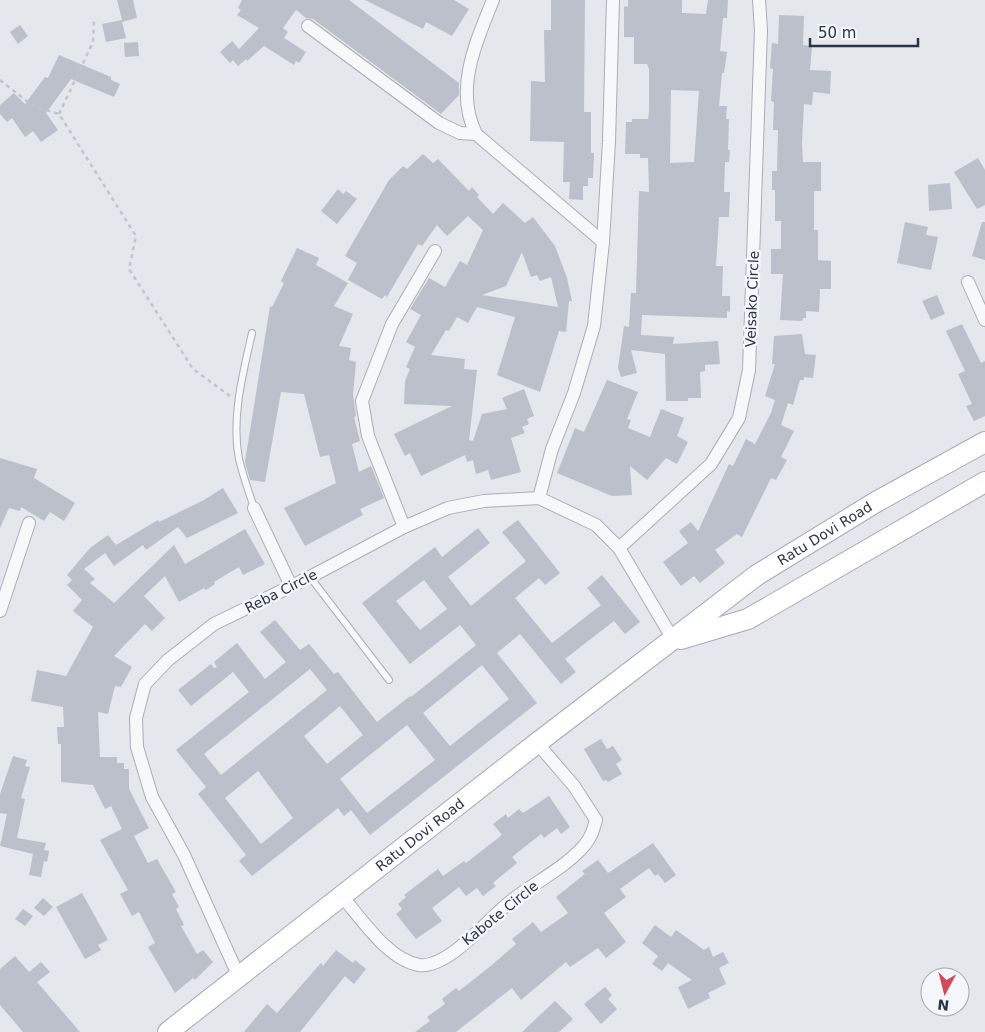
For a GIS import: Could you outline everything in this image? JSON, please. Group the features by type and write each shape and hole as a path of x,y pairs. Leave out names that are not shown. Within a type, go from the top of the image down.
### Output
{"main road":[{"name":"Ratu Dovi Road","path":"168,1032 757,575 876,502 985,442"},
{"name":"Ratu Dovi Road","path":"674,640 748,619 985,482"}],"street":[{"path":"493,0 472,56 467,81 469,120 476,134 603,242"},
{"path":"539,498 552,449 574,393 594,326 603,242 609,142 612,0"},
{"name":"Veisako Circle","path":"619,548 711,464 739,418 749,370 761,30 759,0"},
{"path":"308,26 439,124 451,130 476,134"},
{"path":"404,527 368,436 362,401 392,324 436,251"},
{"path":"968,282 985,320"},
{"name":"Reba Circle","path":"240,976 211,918 184,855 152,797 137,747 136,718 145,684 168,660 214,624 310,577 404,527 448,508 484,501 539,498 596,525 619,548 674,640"},
{"path":"254,508 291,586"},
{"path":"0,611 29,523"},
{"name":"Kabote Circle","path":"341,896 391,951 404,961 421,965 435,962 473,937 510,902 553,872 582,848 592,837 596,820 587,804 537,744"}],"lane":[{"path":"252,333 236,422 239,458 254,508"},
{"path":"310,577 388,680"}],"path":[{"path":"59,114 93,42 94,20"},
{"path":"0,80 34,106 59,114 136,236 128,269 193,369 215,383 239,403"}],"building":[{"path":"117,0 133,0 137,18 122,22 126,38 106,42 102,24 122,20"},
{"path":"242,0 349,0 459,83 459,95 441,114 313,19 306,18 296,10 283,28 288,32 284,38 306,52 299,63 296,61 294,65 264,46 247,61 246,59 238,66 233,60 230,63 220,52 232,41 239,49 259,28 237,15 241,10 238,8"},
{"path":"365,0 454,0 469,9 452,36 426,22 423,29"},
{"path":"551,0 585,0 584,112 591,112 591,153 594,153 593,178 588,178 588,186 583,186 583,200 569,199 570,182 563,182 564,142 530,141 531,81 545,82 544,30 551,30"},
{"path":"628,0 682,0 682,13 706,14 708,0 728,0 727,18 723,18 720,51 727,52 724,73 722,73 719,106 727,106 726,119 729,119 728,150 730,150 729,162 725,162 724,192 730,192 729,217 719,217 716,266 723,266 722,296 730,296 730,312 727,311 727,318 642,315 641,335 674,337 673,344 718,341 720,364 705,365 705,371 700,372 701,398 688,398 688,401 666,401 665,354 631,350 637,373 621,377 618,368 624,326 629,327 631,293 636,293 639,191 649,192 648,158 640,158 640,154 625,154 626,122 632,122 632,119 648,119 649,111 649,69 647,64 634,64 634,37 624,37 624,6 628,7","holes":["671,90 699,91 694,162 670,163"]},
{"path":"779,15 804,16 803,45 812,46 810,70 831,71 830,94 813,92 812,105 804,104 802,143 803,162 821,162 821,191 814,191 814,230 818,230 818,260 831,261 831,289 820,289 819,312 806,311 806,318 803,318 802,321 780,320 783,274 771,274 771,249 781,249 781,221 775,221 775,190 772,190 772,171 777,171 778,130 773,130 774,102 771,101 773,69 770,68 772,43 778,44"},
{"path":"20,25 28,36 18,44 10,32"},
{"path":"138,42 139,56 125,57 124,43"},
{"path":"59,55 111,77 111,80 120,84 114,97 71,79 46,113 58,130 41,142 33,131 25,137 12,118 7,122 0,114 0,105 14,93 25,104 45,77 48,78"},
{"path":"423,154 433,163 438,159 469,191 472,187 479,195 477,197 493,214 503,203 525,223 533,217 555,246 567,278 572,301 569,301 566,332 559,331 540,392 497,375 515,317 477,307 468,323 457,317 449,331 446,330 431,355 465,359 464,369 477,370 469,440 473,441 482,414 507,409 502,398 524,389 534,416 527,419 529,424 522,427 525,433 511,438 521,472 491,480 488,470 476,474 473,460 467,462 465,455 421,476 410,453 405,456 394,434 452,406 404,404 405,381 410,369 406,367 415,347 406,342 421,315 410,309 429,278 445,287 460,261 467,265 483,230 468,216 447,236 437,225 422,246 418,244 387,297 385,295 382,299 348,280 357,263 345,256 389,180 403,166 407,169","holes":["522,252 531,277 537,275 540,281 551,277 558,307 482,295 506,286"]},
{"path":"978,158 985,170 985,205 977,209 954,172"},
{"path":"950,183 952,209 929,211 928,185"},
{"path":"338,189 343,194 346,191 357,199 337,224 321,211"},
{"path":"905,222 928,227 926,235 938,237 931,270 897,263"},
{"path":"982,222 985,222 985,260 972,256"},
{"path":"297,248 319,258 316,265 348,283 334,306 353,314 339,346 351,348 349,360 356,362 353,394 356,416 354,417 360,441 352,444 359,472 371,466 384,498 360,509 363,515 305,546 284,508 336,483 329,455 320,457 304,394 281,392 265,482 250,480 245,462 270,306 272,307 284,283 281,281"},
{"path":"937,295 945,314 931,320 922,301"},
{"path":"962,324 981,363 985,361 985,416 974,421 966,406 972,404 958,374 965,371 946,331"},
{"path":"802,334 805,354 816,355 813,378 804,377 804,380 800,380 793,405 788,403 781,425 794,431 781,457 787,460 776,480 771,478 742,537 737,534 715,550 725,563 700,583 694,576 681,586 663,562 688,543 679,531 691,522 698,531 729,464 733,466 746,439 755,444 771,413 775,400 765,396 775,364 772,364 774,336"},
{"path":"607,380 638,392 627,419 631,420 628,428 650,437 661,409 684,418 677,436 688,442 677,464 666,458 647,480 630,466 632,495 612,496 557,473 575,428 584,432"},
{"path":"0,458 37,469 34,478 75,503 64,521 50,512 44,521 21,507 20,511 9,508 0,528"},
{"path":"223,488 238,513 187,538 178,527 146,550 143,545 114,566 105,553 84,569 95,579 90,583 114,603 174,545 185,564 245,529 265,564 243,575 239,567 214,582 215,584 206,590 204,588 179,602 165,576 144,596 165,618 152,631 145,624 114,656 132,667 121,687 115,686 108,714 98,712 100,757 117,757 117,763 124,763 124,769 129,769 129,789 149,828 134,836 148,863 157,859 176,892 172,894 179,907 176,909 184,925 181,926 197,954 203,950 213,962 195,980 193,978 175,993 148,947 155,943 139,912 132,916 120,894 128,890 100,840 122,829 111,806 105,809 93,785 61,782 61,744 58,744 57,727 64,727 63,707 31,701 37,670 66,676 93,627 73,611 82,600 67,585 72,580 67,575 90,548 108,535 116,545 158,520 159,522 204,500"},
{"path":"518,520 560,573 545,585 539,578 515,598 552,643 601,605 587,588 602,575 640,622 625,634 614,621 565,659 576,672 561,684 520,634 497,653 537,703 370,835 351,810 344,816 338,808 252,876 239,861 246,855 198,794 206,787 176,750 249,692 233,672 191,706 178,690 211,664 214,668 217,667 214,662 237,643 265,679 286,662 260,632 275,620 300,650 309,644 334,674 338,672 377,722 476,645 460,625 410,664 362,603 435,547 442,557 478,528 490,543 448,577 471,606 526,561 502,532","holes":["424,580 447,609 420,630 396,601","482,665 509,699 450,746 423,713","310,669 327,690 221,775 204,754","340,706 363,735 327,764 304,736","407,725 435,760 367,813 340,779","258,771 293,818 261,844 225,798"]},
{"path":"601,739 607,749 613,746 622,760 616,764 622,774 608,782 606,780 603,781 584,749"},
{"path":"13,756 27,760 25,766 30,767 21,798 25,799 17,838 46,843 44,850 49,851 47,862 44,861 41,877 29,875 33,854 0,846 7,814 0,813 0,794"},
{"path":"549,796 570,827 561,834 557,828 544,838 541,834 512,857 517,863 493,883 496,886 483,896 477,888 466,896 459,887 432,908 442,921 416,939 396,914 402,909 398,904 406,897 404,895 438,869 443,876 464,861 466,863 502,835 493,824 506,814 508,818 519,809 523,813"},
{"path":"653,843 676,875 665,883 658,874 655,876 649,868 620,889 626,897 604,913 626,942 606,958 598,948 570,967 566,962 521,1000 512,988 456,1032 415,1032 430,1021 427,1017 445,1004 442,999 456,988 459,991 492,965 516,944 512,939 533,922 541,932 568,913 556,897 585,874 582,871 598,860 608,873"},
{"path":"82,893 108,940 98,945 101,950 85,959 56,907"},
{"path":"43,898 53,907 44,916 34,908"},
{"path":"23,909 33,916 25,926 15,919"},
{"path":"655,925 671,937 676,930 704,950 709,947 713,957 723,952 729,963 719,968 726,984 708,993 710,998 688,1009 678,987 692,980 668,963 662,971 652,964 658,956 642,943"},
{"path":"336,950 353,963 355,960 366,969 354,984 345,976 300,1032 244,1032 267,1004 277,1013 321,963 323,966"},
{"path":"15,956 29,972 41,962 50,972 37,982 80,1032 23,1032 0,1005 0,969"},
{"path":"605,987 612,995 608,999 617,1009 601,1024 584,1004"},
{"path":"555,1001 573,1019 559,1032 522,1032"}]}
